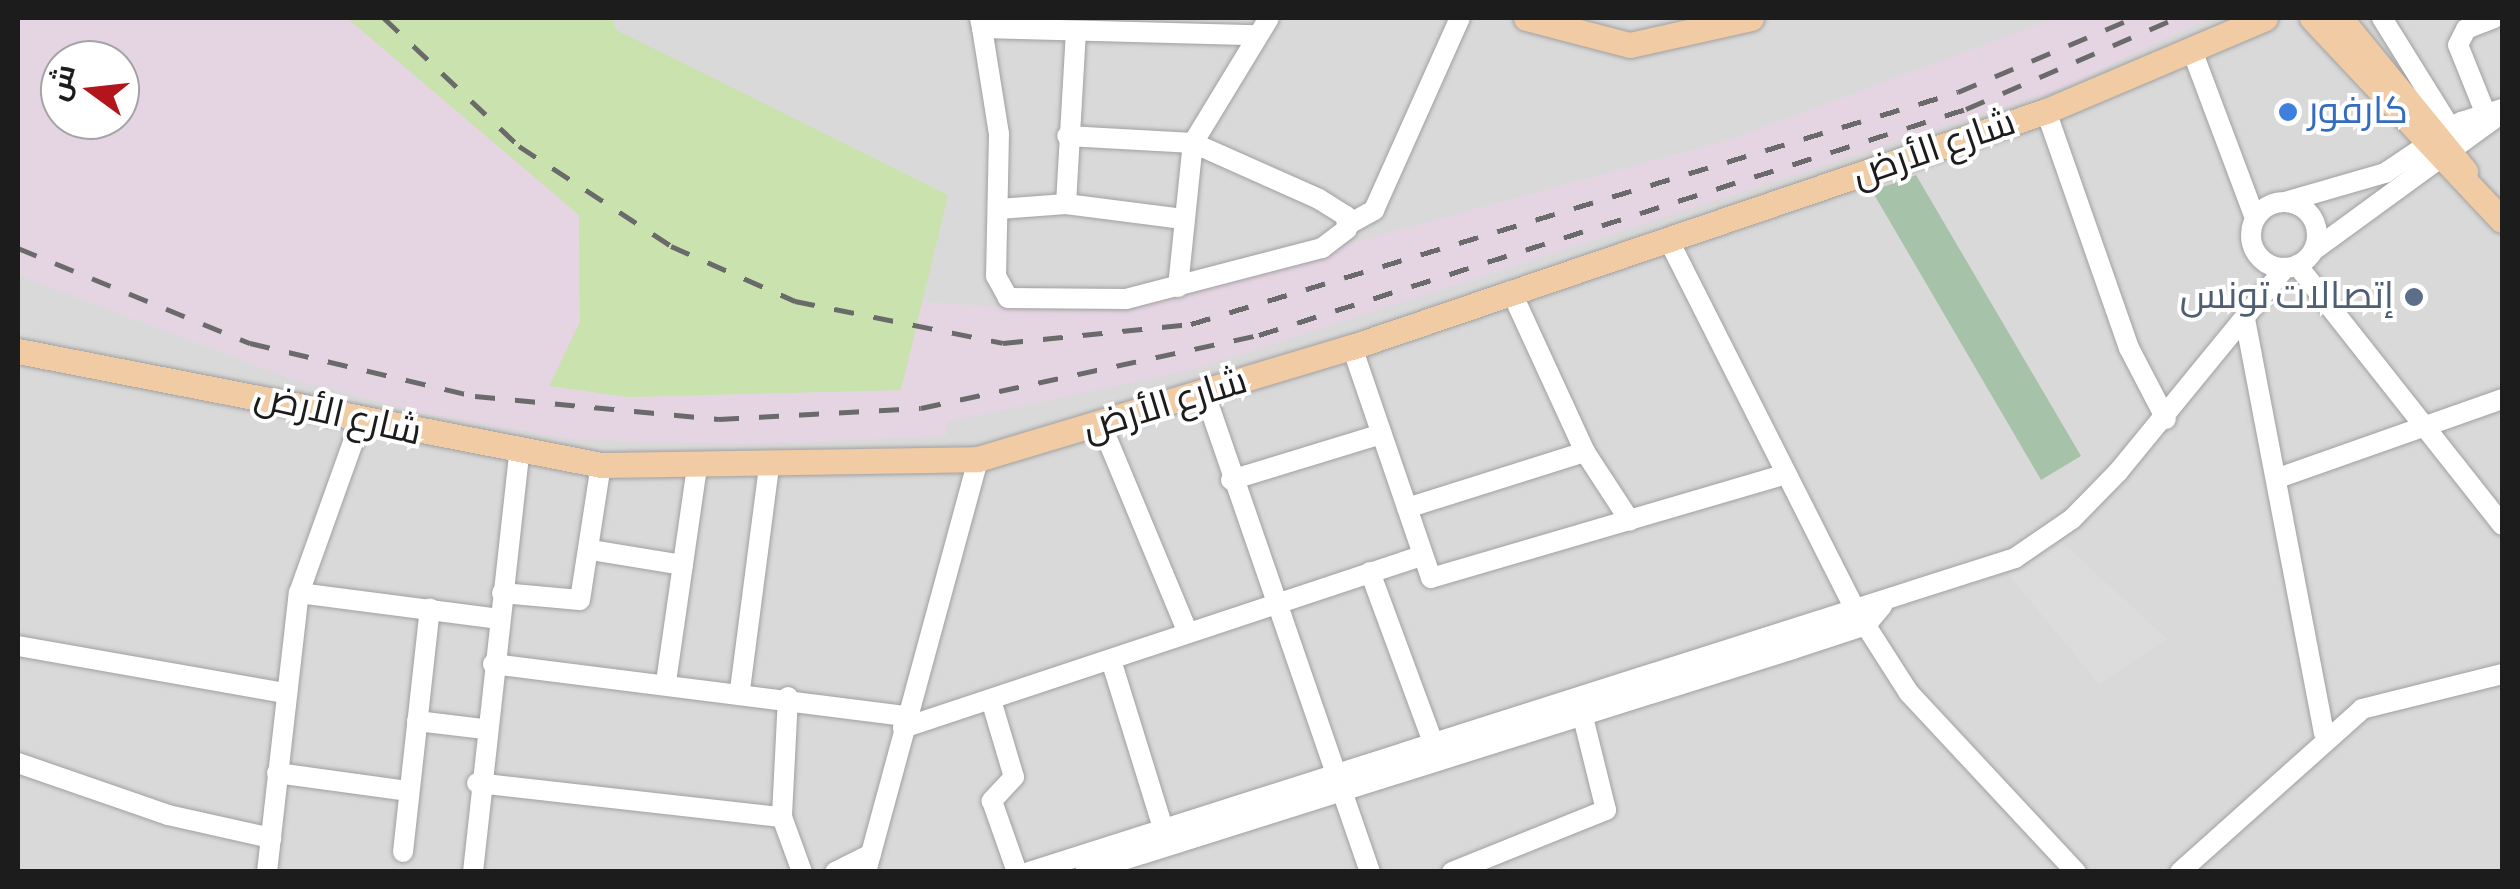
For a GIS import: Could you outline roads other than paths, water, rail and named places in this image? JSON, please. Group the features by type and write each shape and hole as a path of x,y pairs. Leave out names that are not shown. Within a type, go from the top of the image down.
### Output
{"main road":[{"path":"1526,18 1630,45 1751,18"},
{"name":"شارع الأرض","path":"18,350 519,456 601,465 697,468 978,459 1352,347 2046,111 2193,53 2266,18"},
{"path":"2312,18 2446,144 2502,220"},
{"path":"2340,18 2410,113"}],"street":[{"path":"1262,26 1076,30 981,23 996,101 996,276 1008,298 1072,304 1178,287 1322,248 1349,224 1374,210 1460,18"},
{"path":"2382,18 2446,144"},
{"path":"1085,872 1583,717 1860,616 2039,544 2166,419 2246,320 2260,291 2446,144 2496,111 2458,44 2466,29 2494,18"},
{"path":"1178,287 1193,144 1262,26"},
{"path":"1066,204 1076,30"},
{"path":"2193,53 2255,218 2260,291"},
{"path":"2046,111 2129,348 2166,419"},
{"path":"1067,136 1193,144 1320,199 1349,224"},
{"path":"2255,218 2288,201 2386,173 2446,144"},
{"path":"2288,201 2316,225 2314,250"},
{"path":"999,209 1066,204 1183,218"},
{"path":"1668,238 1784,475 1860,616 1949,742 2076,872"},
{"path":"2255,251 2291,267 2502,525"},
{"path":"1512,291 1585,452 1630,521"},
{"path":"2246,320 2324,734"},
{"path":"1352,347 1421,556 1439,578 1784,475"},
{"path":"1204,394 1230,480 1370,872"},
{"path":"2278,478 2502,399"},
{"path":"267,872 284,693 299,593 361,420"},
{"path":"1101,424 1188,633"},
{"path":"1230,480 1378,435"},
{"path":"1407,508 1585,452"},
{"path":"472,872 483,728 519,456"},
{"path":"835,872 868,863 978,459"},
{"path":"502,593 580,600 591,550 601,465"},
{"path":"740,690 769,467"},
{"path":"666,682 697,468"},
{"path":"591,550 684,565"},
{"path":"493,664 740,690 904,722 991,700 1421,556"},
{"path":"1370,572 1434,742"},
{"path":"299,593 499,619"},
{"path":"402,852 430,608"},
{"path":"1029,872 1434,742 1860,616"},
{"path":"18,646 284,693"},
{"path":"1111,660 1163,828"},
{"path":"2180,872 2324,734 2374,704 2502,674"},
{"path":"788,697 782,817 802,872"},
{"path":"991,700 1014,777 992,801 1017,872"},
{"path":"1452,872 1606,810 1583,717"},
{"path":"417,721 483,728"},
{"path":"18,763 168,815 271,838"},
{"path":"277,773 409,791"},
{"path":"477,783 782,817"}],"railway":[{"path":"384,18 519,146 671,246 795,301 1003,343 1191,324 1958,92 2133,18"},
{"path":"18,248 250,343 475,396 719,419 921,408 1259,335 1966,109 2176,18"}],"place":[{"name":"كارفور","path":"2288,112"},
{"name":"إتصالات تونس","path":"2414,297"}]}
